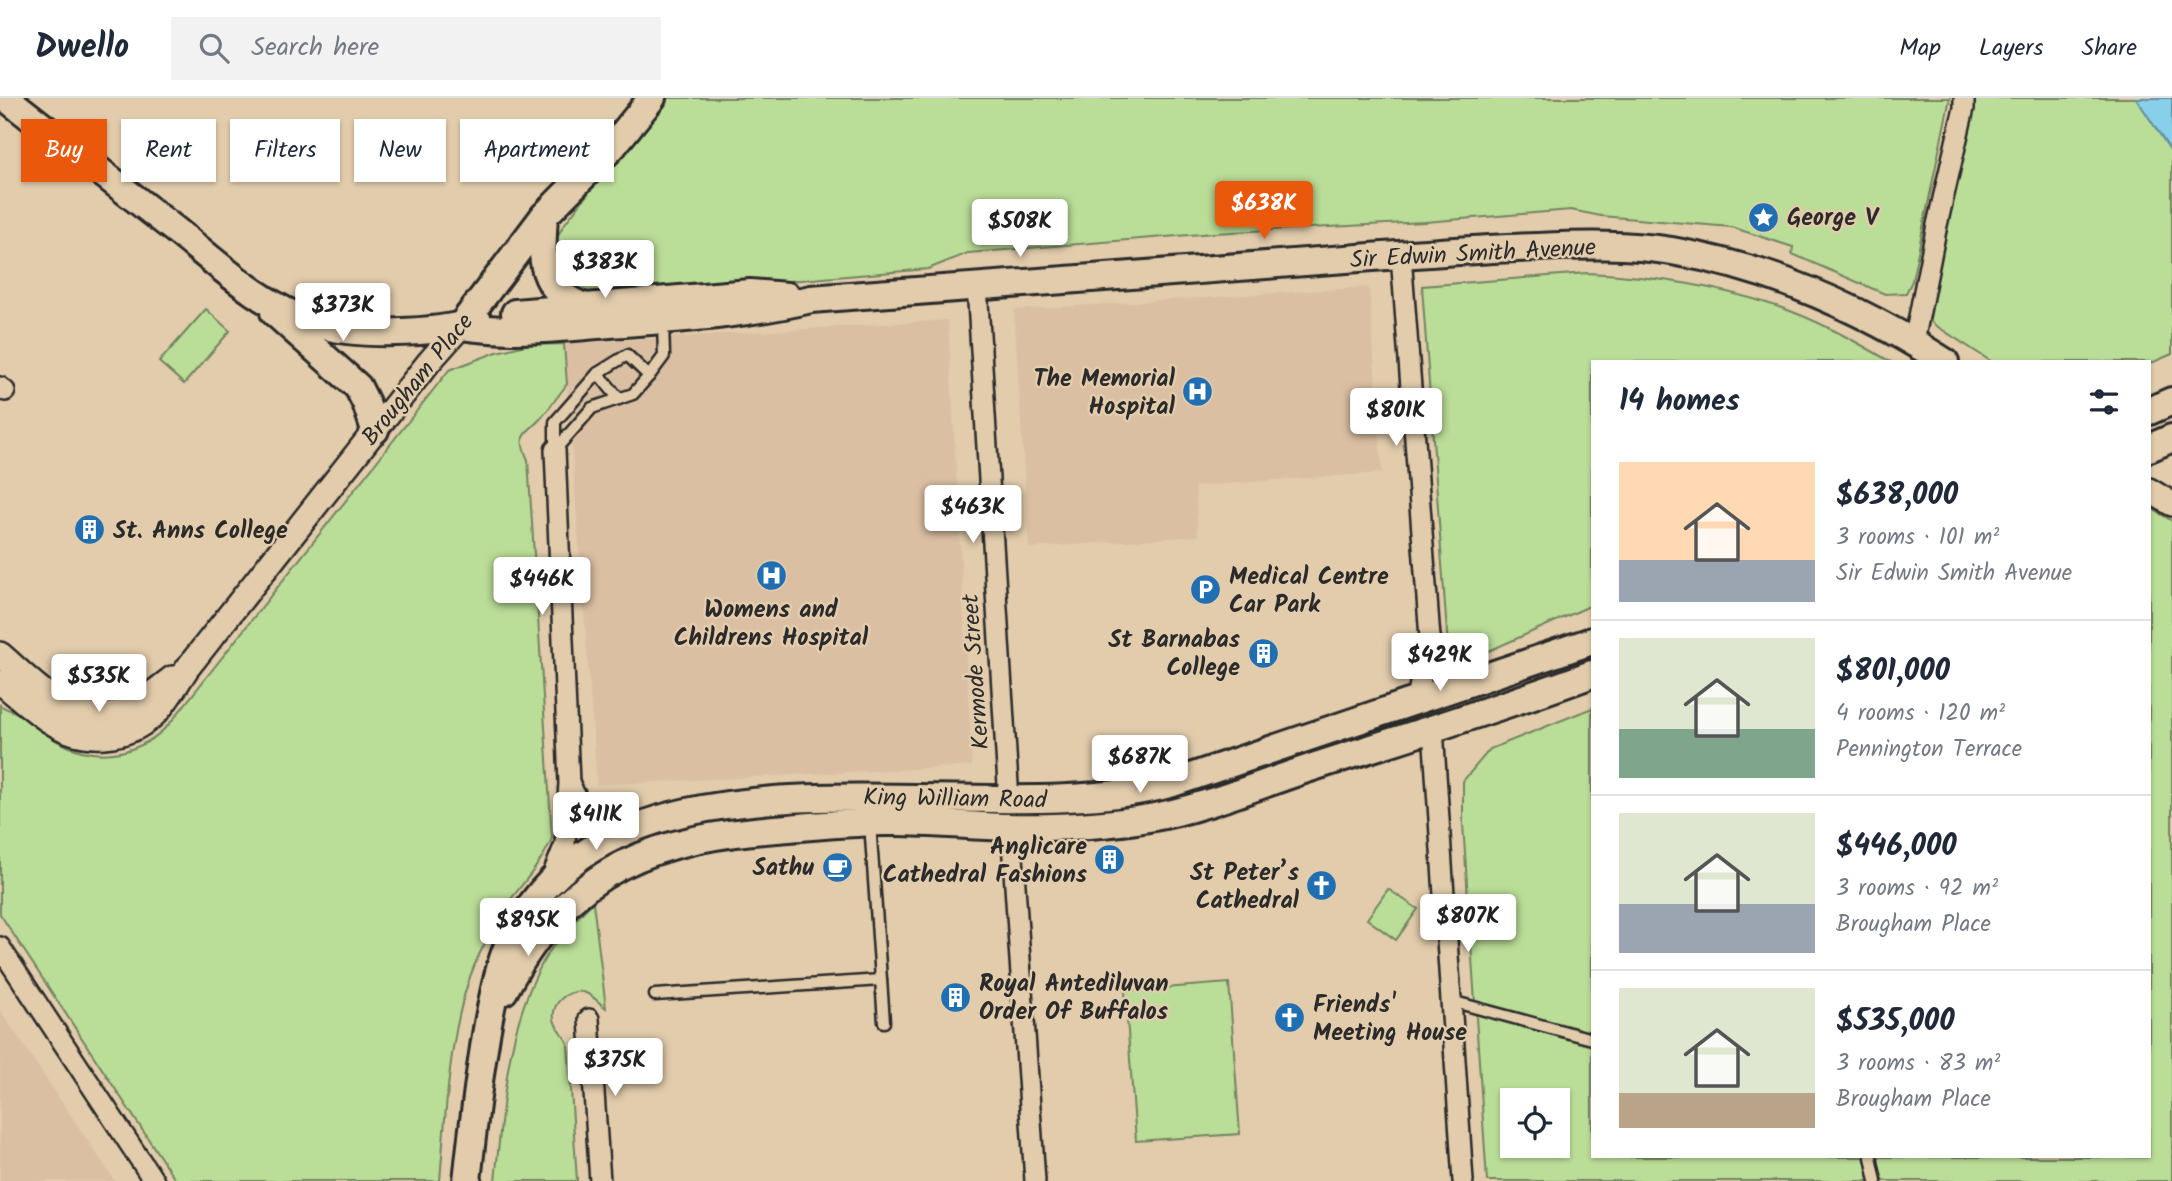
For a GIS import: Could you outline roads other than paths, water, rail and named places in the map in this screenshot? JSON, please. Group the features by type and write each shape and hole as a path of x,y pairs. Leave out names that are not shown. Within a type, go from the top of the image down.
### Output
{"main road":[{"path":"6,98 253,292 358,387 375,430"},
{"path":"586,307 563,296 548,278 542,261 544,216 629,98"},
{"name":"Brougham Place","path":"461,326 544,216 613,146 652,98"},
{"name":"Sir Edwin Smith Avenue","path":"461,326 500,331 663,320 753,312 811,299 1401,255 1588,245 1668,251 1729,262 1790,281 1850,307 1942,360"},
{"path":"253,292 300,318 336,328 373,332 461,326"},
{"name":"Sir Edwin Smith Avenue","path":"461,326 518,313 750,293 811,299"},
{"path":"2151,410 2172,401"},
{"path":"2151,446 2172,438"},
{"name":"King William Road","path":"467,1181 478,1082 501,967 509,943 523,917 569,854 621,832 674,815 773,800 865,796 1009,801 1091,798 1152,789 1480,681 1591,641"},
{"name":"King William Road","path":"489,1021 517,967 557,914 589,886 628,862 670,844 726,832 870,822 1011,827 1097,824 1153,817 1205,803 1433,729 1591,674"},
{"path":"1433,729 1444,705 1480,681"},
{"path":"569,854 587,869 599,872 628,862"}],"street":[{"path":"1914,342 1964,98"},
{"path":"1401,255 1430,638 1416,702"},
{"name":"Kermode Street","path":"976,286 1035,1181"},
{"name":"Brougham Place","path":"0,682 50,722 64,729 101,737 118,736 136,728 156,713 189,666 436,353 461,326"},
{"path":"555,450 569,783 569,854"},
{"path":"2151,491 2172,504"},
{"path":"1430,638 1446,670 1455,678 1480,681"},
{"name":"Brougham Place","path":"0,654 58,704 91,715 126,709 146,698 189,666"},
{"path":"1433,729 1463,1181"},
{"path":"569,783 578,802 591,817 605,827 621,832"},
{"path":"0,947 154,1181"},
{"path":"589,1019 600,1181"}],"lane":[{"path":"555,450 592,408 634,394 649,376 664,356 663,320"},
{"path":"555,450 555,422 598,373 627,355 649,376"},
{"path":"598,373 619,399"},
{"path":"870,822 884,1022"},
{"path":"655,995 881,980"},
{"path":"1451,1001 1591,1039"},
{"path":"1871,1158 1876,1181"}],"water":[{"path":"2136,98 2172,98 2172,153"}],"place":[{"name":"George V","path":"1764,217"},
{"name":"The Memorial Hospital","path":"1198,392"},
{"name":"St. Anns College","path":"90,530"},
{"name":"Womens and Childrens Hospital","path":"771,575"},
{"name":"Medical Centre Car Park","path":"1206,590"},
{"name":"St Barnabas College","path":"1263,653"},
{"name":"Anglicare Cathedral Fashions","path":"1110,860"},
{"name":"Sathu","path":"837,867"},
{"name":"St Peter’s Cathedral","path":"1322,886"},
{"name":"Royal Antediluvan Order Of Buffalos","path":"956,997"},
{"name":"Friends' Meeting House","path":"1290,1018"}]}
